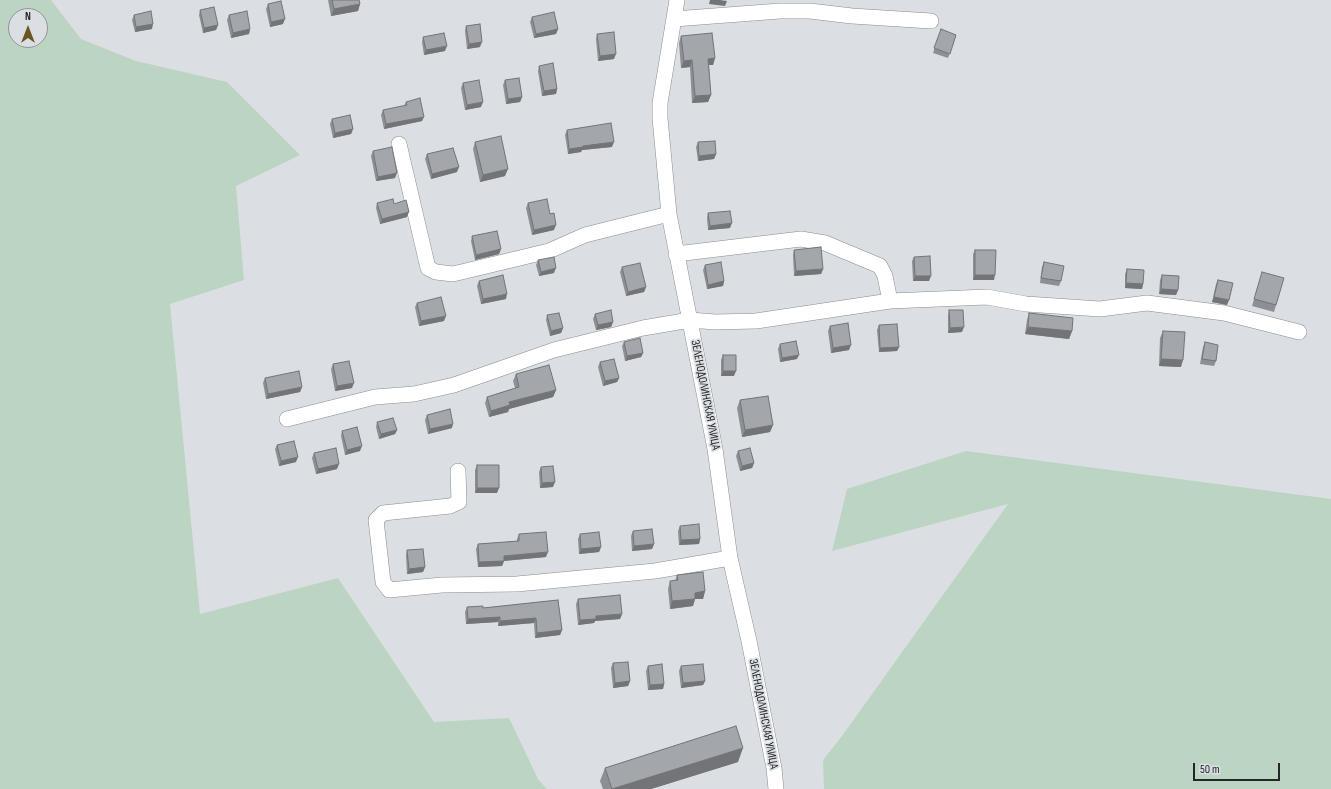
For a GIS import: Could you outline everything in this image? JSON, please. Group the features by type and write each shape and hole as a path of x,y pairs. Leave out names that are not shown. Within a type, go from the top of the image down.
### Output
{"street":[{"name":"ЗЕЛЕНОДОЛИНСКАЯ УЛИЦА","path":"678,0 660,103 660,118 669,214 715,449 730,558 749,641 774,768 776,789"},
{"path":"674,19 780,11 810,11 852,16 931,21"},
{"path":"399,144 428,268 436,272 453,274 549,251 585,235 669,214"},
{"path":"676,254 801,239 825,243 880,266 885,276 890,301"},
{"path":"287,419 375,398 414,394 454,385 554,350 643,328 690,320 715,322 756,321 890,301 987,297 1026,304 1100,309 1147,303 1224,313 1299,332"},
{"path":"458,470 459,502 450,506 383,513 376,520 383,582 389,590 442,585 517,584 655,571 730,558"}],"green space":[{"path":"0,0 51,0 81,39 136,61 227,82 300,155 236,186 244,280 170,304 200,614 338,578 434,722 509,718 538,779 547,789 0,789"},
{"path":"966,451 1331,499 1331,789 824,789 823,760 842,736 1008,504 832,551 847,489"}],"building":[{"path":"332,0 359,0 360,4 334,9"},
{"path":"281,1 285,19 271,22 268,4"},
{"path":"214,7 218,25 204,28 200,10"},
{"path":"151,11 153,24 136,27 134,15"},
{"path":"247,11 250,29 233,33 229,15"},
{"path":"554,12 558,29 536,34 532,17"},
{"path":"480,24 482,42 469,44 466,26"},
{"path":"941,29 956,35 950,54 934,48"},
{"path":"614,32 616,54 600,56 597,34"},
{"path":"444,33 447,46 426,50 423,37"},
{"path":"712,33 715,58 708,59 711,95 695,96 692,60 684,61 681,36"},
{"path":"553,63 557,89 544,91 539,66"},
{"path":"519,78 522,97 508,99 505,80"},
{"path":"479,80 483,102 467,105 463,83"},
{"path":"420,98 424,117 386,124 383,110 407,105 406,102"},
{"path":"350,115 353,129 335,133 332,119"},
{"path":"611,123 614,142 569,149 567,130"},
{"path":"501,136 508,169 483,175 475,142"},
{"path":"715,141 716,154 699,156 698,142"},
{"path":"392,147 397,173 378,177 373,151"},
{"path":"453,148 459,167 432,174 427,154"},
{"path":"393,199 394,204 406,200 409,212 382,219 377,203"},
{"path":"547,199 550,214 554,213 556,225 534,230 528,203"},
{"path":"730,211 732,223 710,226 708,213"},
{"path":"497,231 501,249 476,255 472,236"},
{"path":"821,247 823,269 796,271 794,250"},
{"path":"975,250 996,250 995,275 975,275"},
{"path":"930,256 931,276 915,276 914,257"},
{"path":"554,257 556,268 541,272 538,260"},
{"path":"721,262 724,281 708,285 705,265"},
{"path":"1044,262 1064,266 1061,281 1041,278"},
{"path":"640,263 646,287 628,292 622,267"},
{"path":"1127,269 1144,270 1143,284 1126,283"},
{"path":"1262,272 1284,278 1276,305 1254,299"},
{"path":"503,275 507,294 483,299 479,281"},
{"path":"1162,275 1179,276 1178,290 1161,289"},
{"path":"1218,280 1233,283 1229,300 1214,297"},
{"path":"441,297 446,316 421,321 417,303"},
{"path":"611,310 613,322 598,325 595,314"},
{"path":"949,310 963,310 964,327 950,328"},
{"path":"559,313 563,328 551,331 547,315"},
{"path":"1029,313 1073,318 1072,331 1028,327"},
{"path":"848,323 851,345 833,348 830,326"},
{"path":"897,324 899,347 880,348 879,325"},
{"path":"1163,331 1185,332 1183,360 1161,359"},
{"path":"640,338 643,353 627,356 624,342"},
{"path":"796,341 799,355 782,358 780,344"},
{"path":"1205,342 1218,345 1216,361 1202,359"},
{"path":"723,355 736,355 736,371 723,371"},
{"path":"614,359 619,378 605,381 600,362"},
{"path":"349,361 354,383 337,386 333,364"},
{"path":"549,365 556,390 509,402 510,405 491,411 487,397 519,387 516,374"},
{"path":"299,371 302,387 268,394 265,378"},
{"path":"768,396 773,425 745,430 740,400"},
{"path":"450,409 453,424 430,429 427,415"},
{"path":"393,418 397,430 381,434 377,422"},
{"path":"357,427 362,446 347,450 342,431"},
{"path":"294,441 298,457 281,461 277,445"},
{"path":"336,448 339,464 318,469 314,453"},
{"path":"750,448 754,463 742,466 738,451"},
{"path":"477,465 499,465 499,488 477,488"},
{"path":"553,466 555,482 542,483 541,467"},
{"path":"699,524 700,539 681,540 680,526"},
{"path":"652,529 654,544 634,546 633,531"},
{"path":"546,532 548,552 504,556 504,561 479,562 478,544 519,541 519,534"},
{"path":"599,532 601,547 581,549 580,534"},
{"path":"423,549 425,567 409,569 407,550"},
{"path":"703,572 705,591 695,593 695,599 672,601 670,581 678,580 677,575"},
{"path":"620,595 622,614 596,616 596,619 580,620 578,599"},
{"path":"558,600 562,630 537,633 536,618 500,621 500,617 468,619 467,607 483,606 483,608"},
{"path":"628,662 630,681 615,683 613,663"},
{"path":"662,664 664,684 650,685 648,666"},
{"path":"703,664 705,681 683,683 681,666"},
{"path":"736,726 743,748 612,789 605,768"}]}
